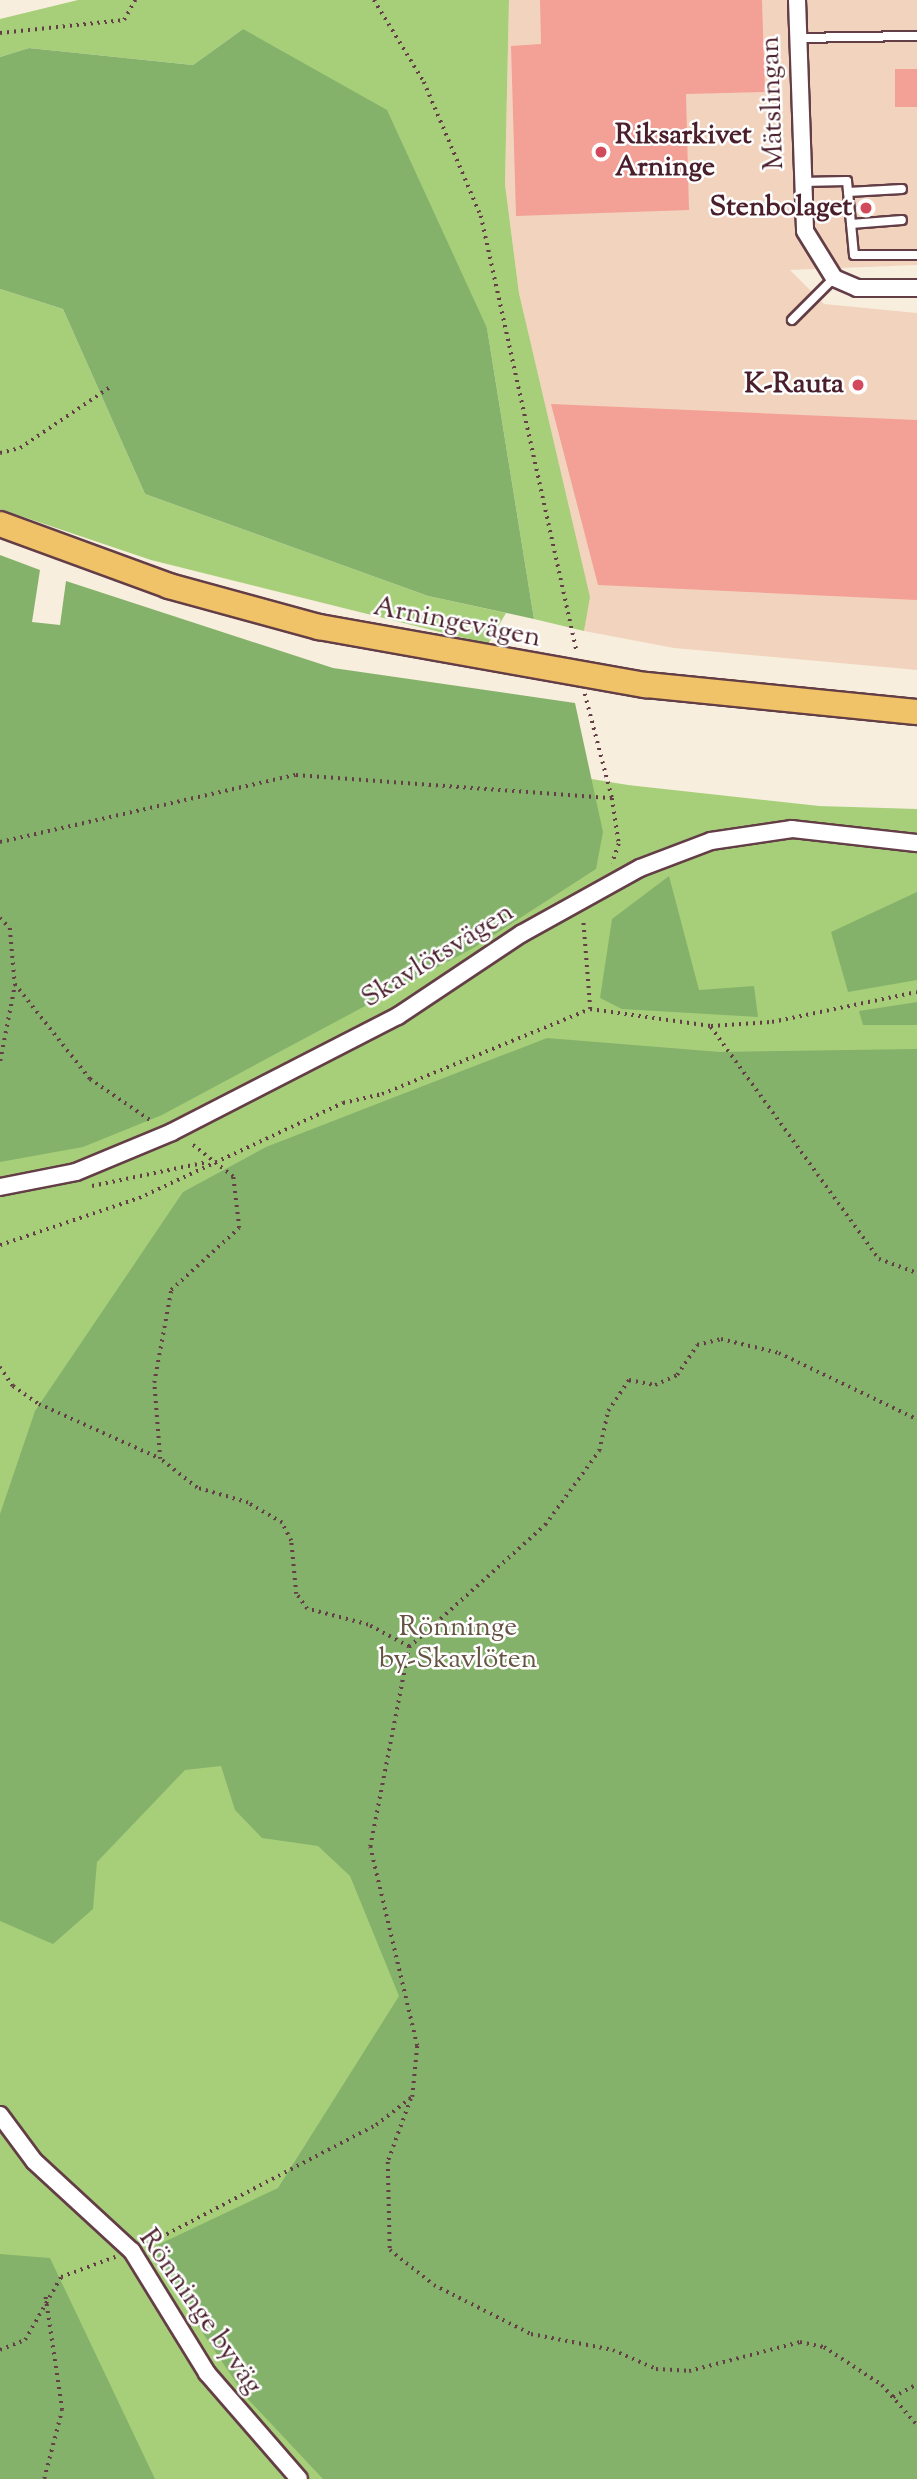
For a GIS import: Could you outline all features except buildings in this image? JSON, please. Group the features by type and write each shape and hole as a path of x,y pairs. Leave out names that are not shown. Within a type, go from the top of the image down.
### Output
{"main road":[{"name":"Arningevägen","path":"0,524 169,586 319,627 646,685 917,712"}],"street":[{"name":"Mätslingan","path":"797,0 805,230 834,278"},
{"path":"834,278 857,288 917,288"},
{"name":"Skavlötsvägen","path":"0,1187 76,1172 172,1132 398,1016 521,934 640,868 710,841 792,829 917,842"},
{"name":"Rönninge byväg","path":"0,2115 33,2161 132,2251 207,2373 299,2479"}],"lane":[{"path":"797,38 917,36"},
{"path":"802,182 848,181 854,255 917,255"},
{"path":"848,192 902,189"},
{"path":"851,224 902,220"},
{"path":"792,320 834,278"}],"path":[{"path":"0,33 124,20 135,0"},
{"path":"374,0 424,82 481,216 579,659"},
{"path":"0,453 20,448 110,387"},
{"path":"0,842 296,775 612,798"},
{"path":"0,918 10,928 15,984 0,1061"},
{"path":"15,984 90,1079 216,1160 233,1177 239,1228 171,1290 155,1383 160,1459"},
{"path":"590,1009 711,1026 772,1022 917,992"},
{"path":"711,1026 880,1259 917,1273"},
{"path":"78,1188 216,1160"},
{"path":"0,1245 139,1198"},
{"path":"917,1419 779,1353 721,1339 697,1345 677,1375 656,1385 629,1380 608,1411 599,1451 545,1525 409,1647 370,1847 417,2046 412,2097 388,2162 390,2250 434,2285 531,2334 613,2350 656,2369 689,2371 800,2342 824,2347 893,2398 917,2425"},
{"path":"0,1367 13,1386 39,1404 160,1459 197,1488 248,1503 282,1523 291,1541 296,1594 307,1609 368,1625 409,1647"},
{"path":"0,2350 25,2340 45,2295 61,2277 132,2251 376,2125 412,2097"},
{"path":"44,2479 62,2410 45,2295"},
{"path":"893,2398 917,2384"}],"shaded area":[{"path":"509,0 917,0 917,265 790,270 824,304 917,313 917,670 674,648 584,631 589,597 519,293 505,184"}],"green space":[{"path":"78,0 509,0 505,184 519,293 590,597 584,631 534,619 487,328 243,29 193,65 29,48 0,57 0,19"},
{"path":"243,29 387,110 487,328 534,619 428,596 145,494 63,309 0,289 0,57 29,48 193,65"},
{"path":"0,289 63,309 145,494 428,596 506,613 488,644 151,560 0,509"},
{"path":"0,555 40,570 32,622 60,625 66,581 333,668 575,703 603,832 596,869 475,947 162,1115 83,1147 0,1162"},
{"name":"Rönninge by-Skavlöten","path":"0,635 245,722 628,785 819,806 917,809 917,2479 0,2479"},
{"path":"669,876 699,990 754,986 758,1017 622,1009 600,998 612,919"},
{"path":"917,892 917,980 848,992 831,932"},
{"path":"917,1002 917,1025 863,1025 859,1011"},
{"name":"Rönninge by-Skavlöten","path":"547,1038 720,1052 917,1049 917,2479 323,2479 245,2396 147,2250 278,2188 399,1996 350,1876 318,1846 262,1838 235,1810 221,1766 185,1770 97,1862 93,1909 53,1944 0,1921 0,1514 35,1411 183,1192 266,1147"},
{"path":"0,2254 50,2258 155,2479 0,2479"}],"place":[{"name":"Riksarkivet Arninge","path":"601,152"},
{"name":"Stenbolaget","path":"866,208"},
{"name":"K-Rauta","path":"858,385"}]}
